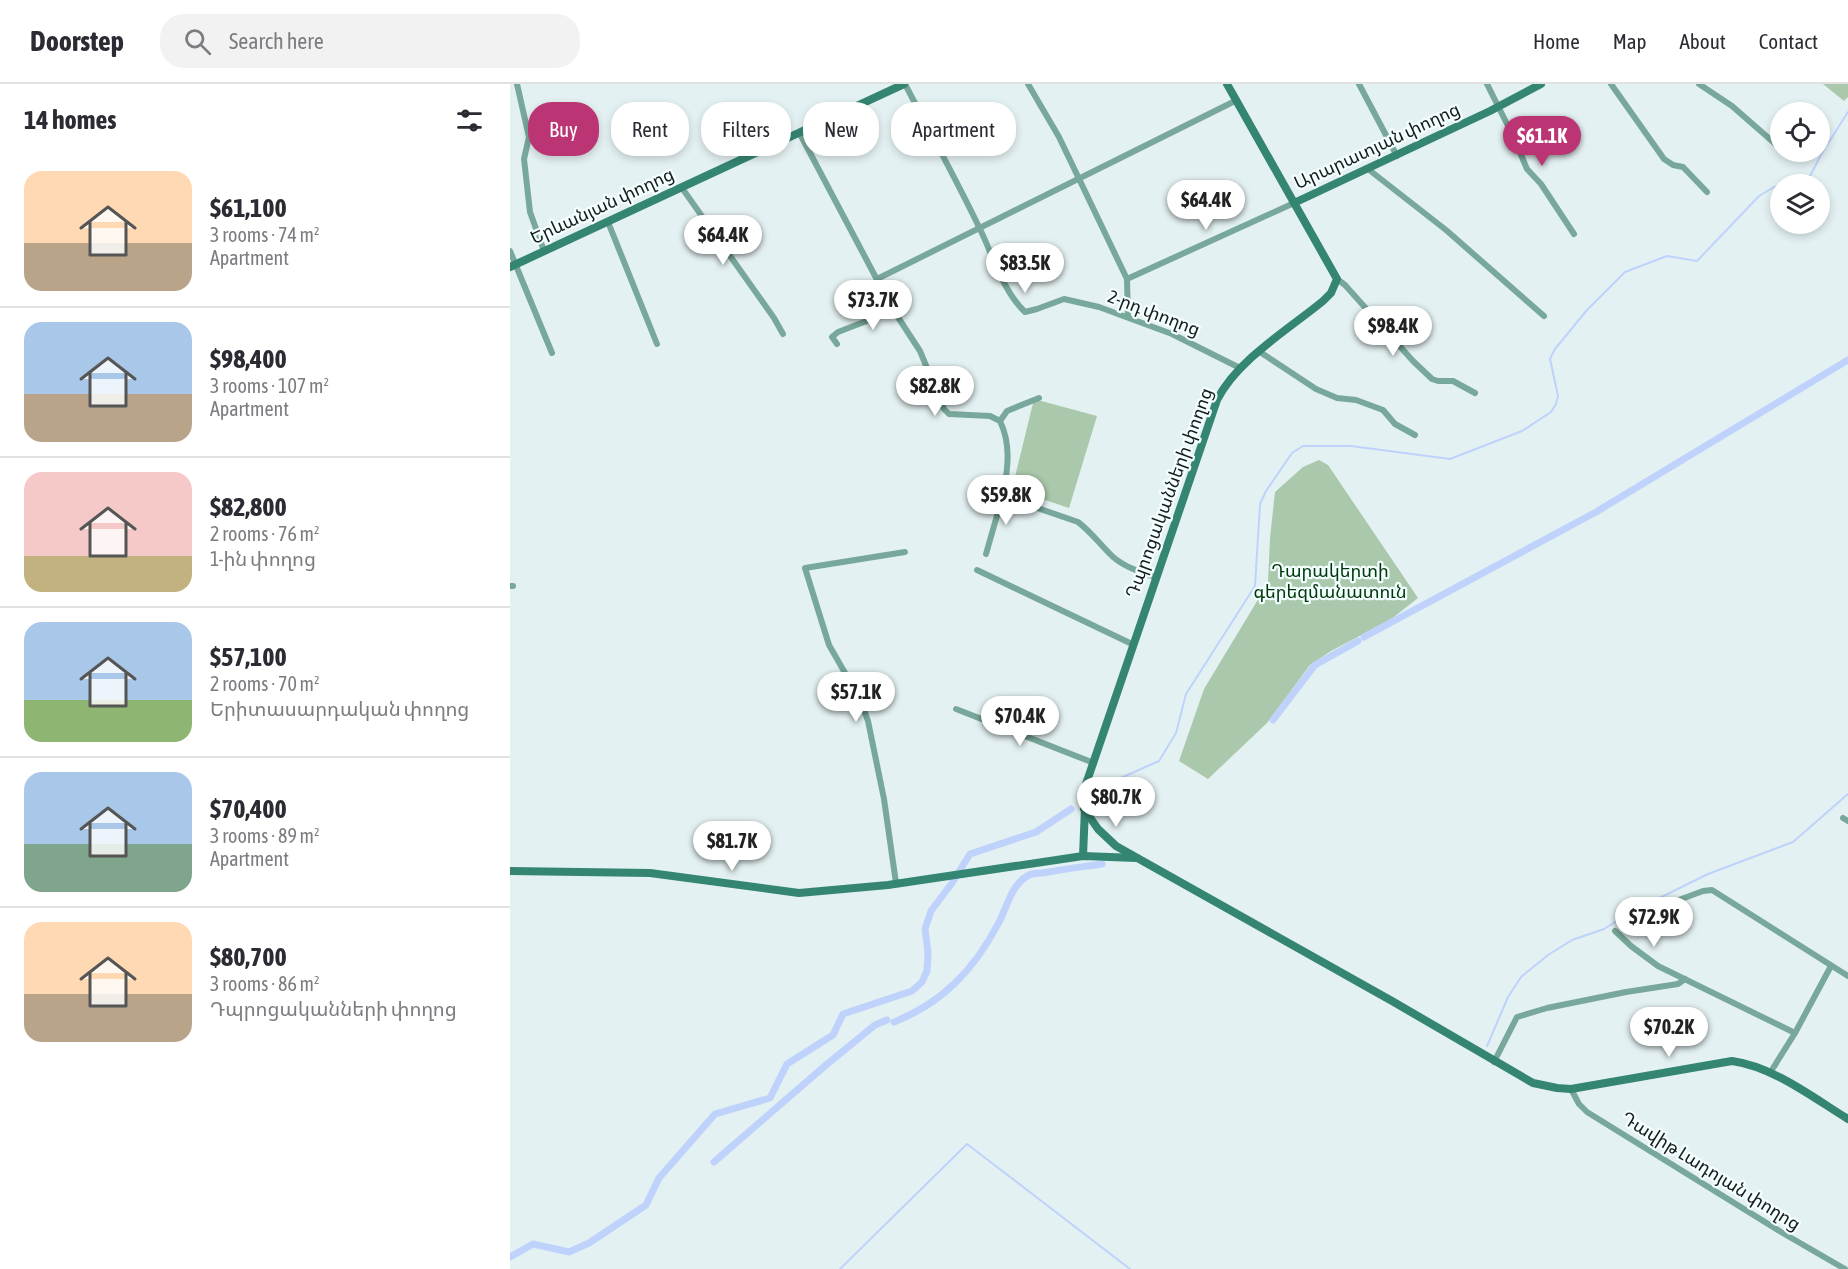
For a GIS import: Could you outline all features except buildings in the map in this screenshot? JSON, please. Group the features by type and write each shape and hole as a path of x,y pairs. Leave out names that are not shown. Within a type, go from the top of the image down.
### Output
{"main road":[{"name":"Երևանյան փողոց","path":"513,266 904,84"},
{"path":"1227,84 1337,279"},
{"name":"Արարատյան փողոց","path":"1294,203 1397,156 1541,84"},
{"name":"Դպրոցականների փողոց","path":"1083,856 1086,784 1217,400 1227,383 1240,368 1323,301 1331,293 1337,279"},
{"path":"1084,809 1098,829 1116,846 1533,1083 1571,1089 1732,1061 1750,1064 1770,1073 1848,1119"},
{"path":"510,871 650,873 799,893 896,884 1083,856 1139,859"}],"street":[{"path":"518,84 529,137 524,159 530,212 544,251"},
{"name":"2-րդ փողոց","path":"904,84 980,228 1003,280 1017,304 1025,312 1064,299 1099,307 1172,333 1240,368"},
{"path":"1028,84 1059,137 1127,279 1128,317"},
{"path":"1359,84 1397,156"},
{"path":"1487,84 1527,169 1541,184 1574,234"},
{"path":"1611,84 1664,159 1673,165 1683,167 1707,192"},
{"path":"1699,84 1732,106 1770,139"},
{"path":"877,279 1236,100"},
{"path":"800,134 891,308 920,351 944,409 949,414 990,416 1000,421 1006,433 1008,450 1004,491 986,554"},
{"path":"1368,169 1446,230 1544,316"},
{"path":"682,188 783,334"},
{"name":"Արարատյան փողոց","path":"1127,279 1294,203"},
{"path":"608,222 657,344"},
{"path":"510,251 513,266 552,353"},
{"path":"1337,279 1432,379 1453,381 1475,393"},
{"path":"837,344 832,337 838,332 891,308"},
{"path":"1260,352 1316,389 1337,398 1356,400 1383,410 1395,424 1415,435"},
{"path":"1000,421 1007,411 1039,398"},
{"path":"1004,491 1020,502 1078,522 1126,567 1155,577"},
{"path":"896,884 884,799 868,721 860,699 829,645 805,568 905,552"},
{"path":"977,570 1132,644"},
{"path":"956,709 1094,763"},
{"path":"1668,904 1712,890 1848,976"},
{"path":"1615,931 1658,966 1795,1033"},
{"path":"1770,1073 1795,1033 1831,966"},
{"path":"1494,1062 1517,1017 1547,1008 1678,984 1685,979"},
{"name":"Դավիթ Լադոյան փողոց","path":"1571,1089 1579,1104 1587,1112 1772,1227 1845,1269"}],"green space":[{"path":"1823,84 1848,84 1848,97 1844,101"},
{"path":"1034,399 1097,416 1069,508 1012,489"},
{"name":"Դարակերտի գերեզմանատուն","path":"1319,460 1328,465 1418,598 1390,620 1331,651 1310,665 1267,723 1208,779 1179,761 1204,689 1268,583 1275,492 1303,467"}],"waterway":[{"path":"1811,174 1848,112"},
{"path":"1094,794 1114,781 1159,761 1176,733 1186,694 1255,586 1260,504 1266,491 1292,453 1303,446 1351,446 1450,459 1522,431 1551,412 1556,404 1558,396 1550,359 1555,349 1587,310 1625,272 1667,256 1697,261 1759,196 1770,189"},
{"path":"1364,637 1596,512 1848,360"},
{"path":"1273,720 1315,665 1358,641"},
{"path":"1487,1046 1508,997 1521,977 1548,955 1572,940 1604,929 1631,912 1708,874 1793,842 1848,794"},
{"path":"510,1257 533,1244 569,1252 589,1243 646,1205 659,1178 715,1114 770,1098 787,1064 833,1035 843,1014 912,991 922,982 927,971 928,953 925,929 931,911 970,854 1036,832 1071,809"},
{"path":"894,1022 942,995 967,970 989,941 1010,897 1023,879 1034,873 1102,864"},
{"path":"714,1162 826,1065 875,1025 887,1020"},
{"path":"840,1269 967,1144 1130,1269"}]}
